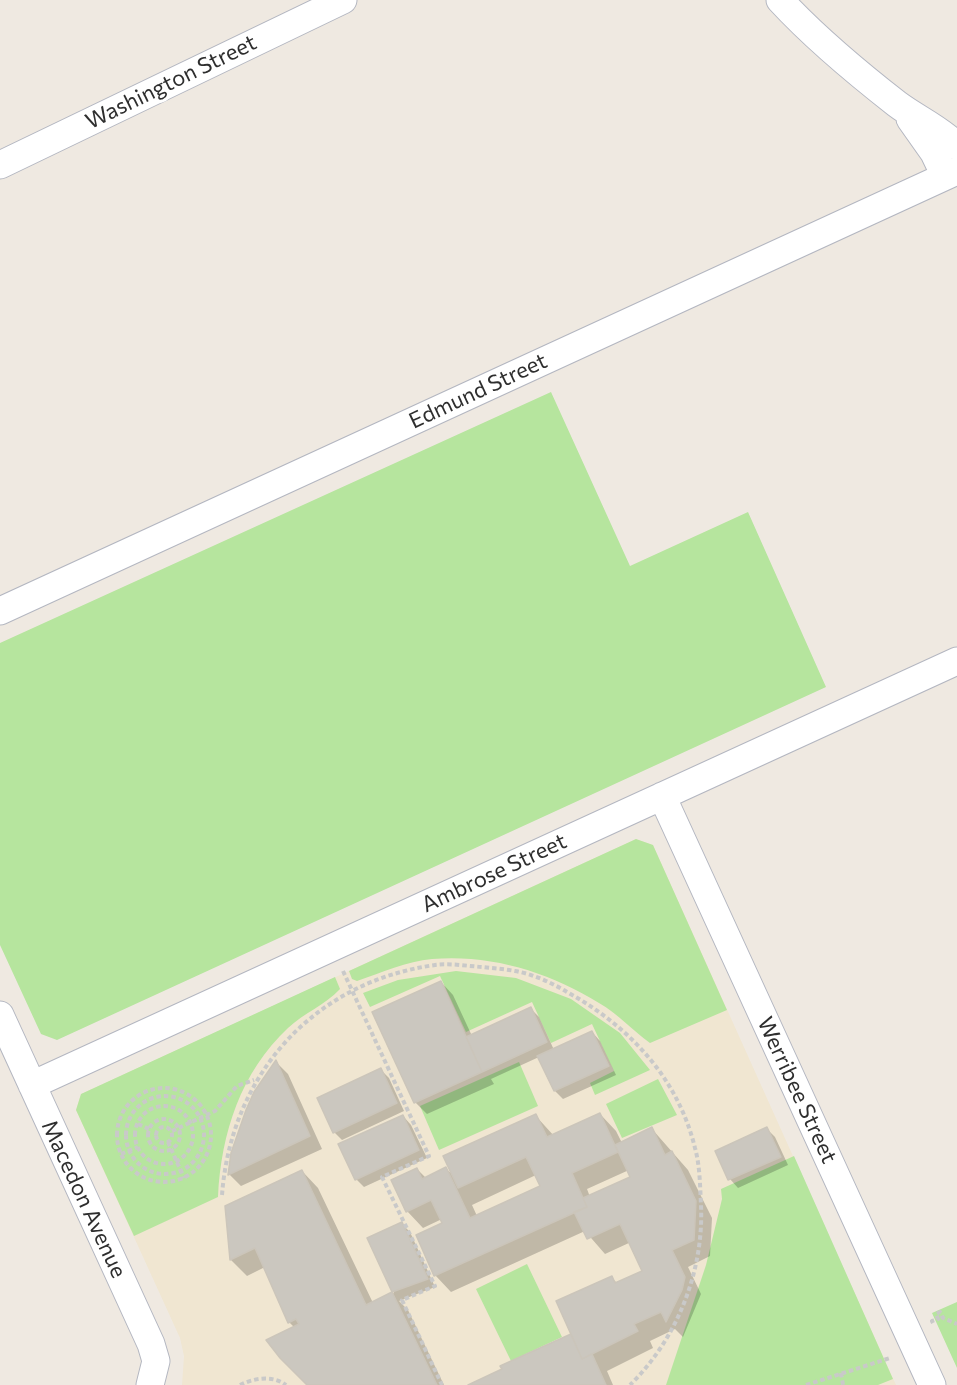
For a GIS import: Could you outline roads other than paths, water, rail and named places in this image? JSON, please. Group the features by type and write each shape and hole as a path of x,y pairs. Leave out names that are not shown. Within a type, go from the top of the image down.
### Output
{"street":[{"name":"Washington Street","path":"0,165 343,0"},
{"path":"780,0 821,40 900,106 927,122 957,146"},
{"path":"900,106 951,174"},
{"name":"Edmund Street","path":"0,611 951,174"},
{"name":"Ambrose Street","path":"32,1085 957,661"},
{"name":"Werribee Street","path":"662,796 932,1385"},
{"name":"Macedon Avenue","path":"0,1016 151,1344 156,1361 150,1385"}]}
